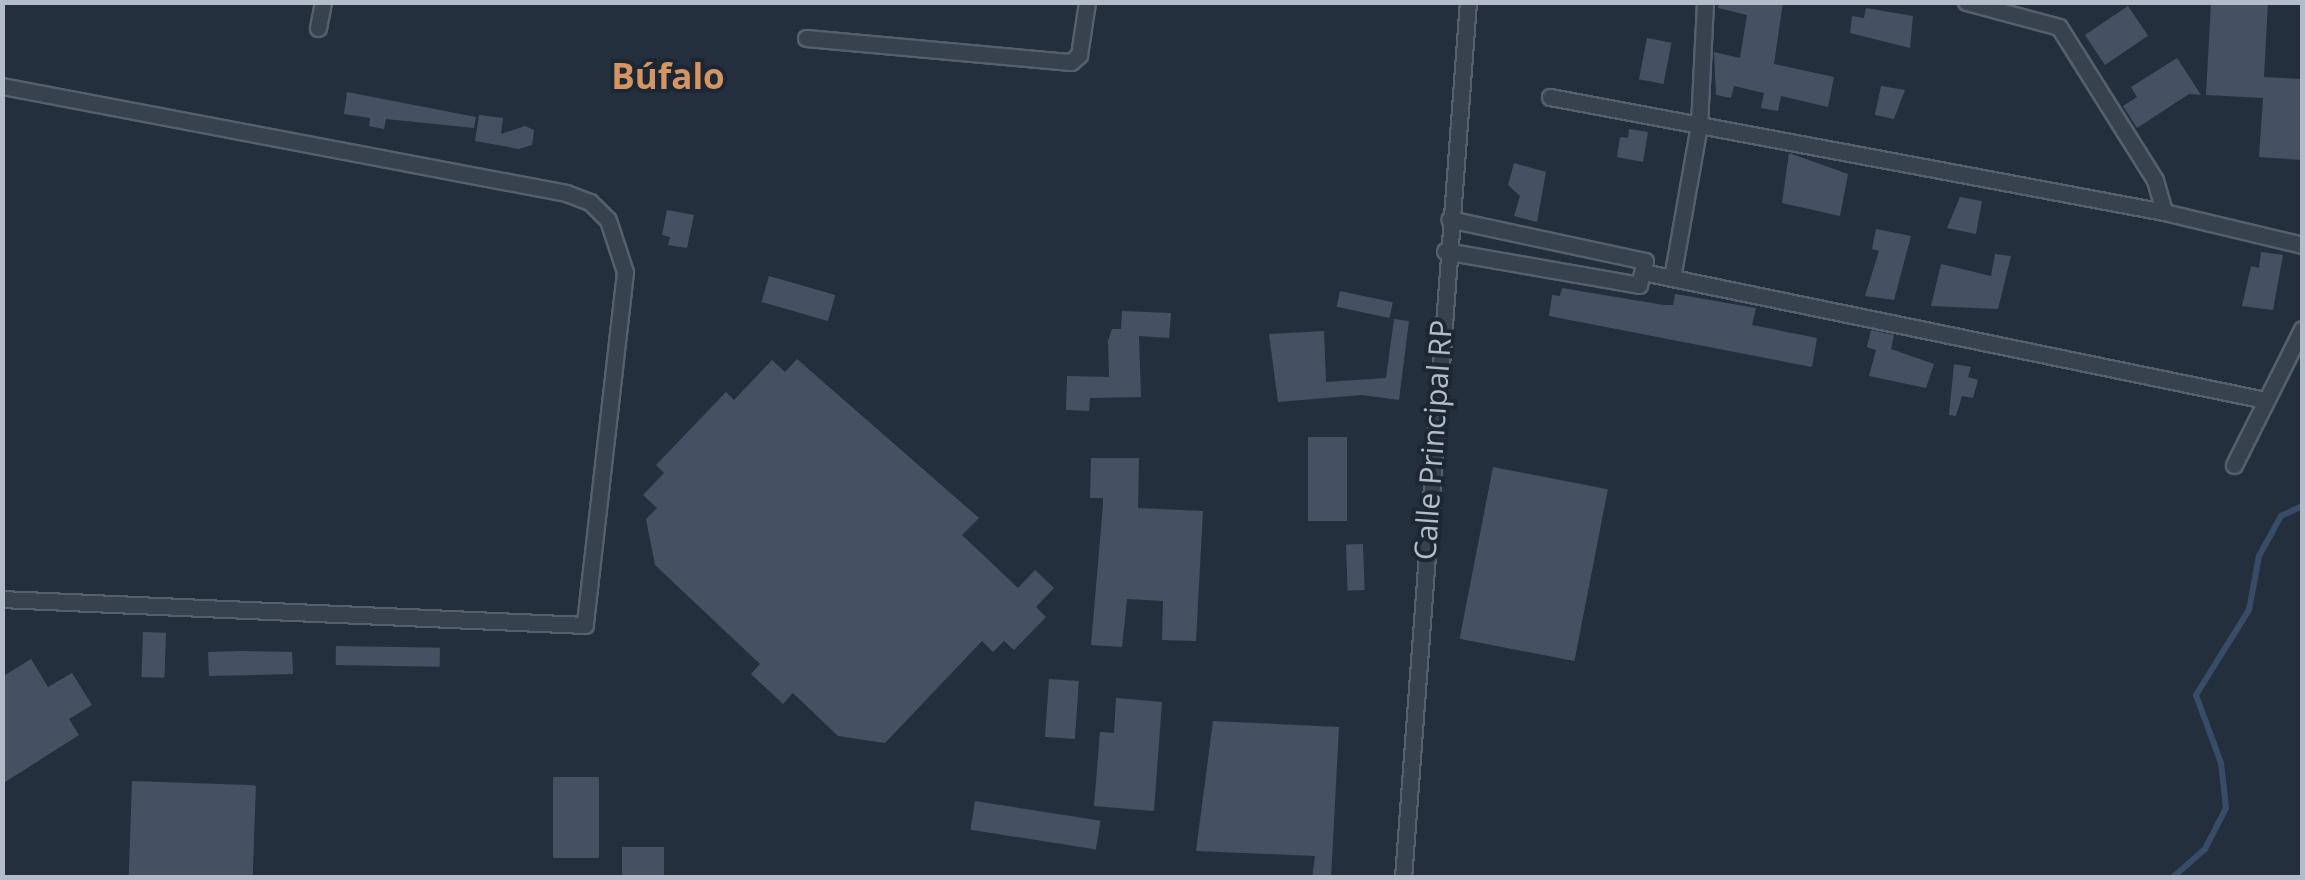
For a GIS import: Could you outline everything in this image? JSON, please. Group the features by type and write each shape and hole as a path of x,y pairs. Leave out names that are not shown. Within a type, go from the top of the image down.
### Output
{"street":[{"path":"318,28 323,2"},
{"path":"806,38 1071,62 1079,56 1087,2"},
{"name":"Calle Principal RP","path":"1403,878 1446,250 1468,2"},
{"path":"1672,278 1698,125 1705,2"},
{"path":"1966,2 2059,27 2155,180 2164,212"},
{"path":"2,86 566,193 590,202 608,220 625,272 585,624 2,599"},
{"path":"1550,98 2164,212 2302,245"},
{"path":"1449,219 1642,273"},
{"path":"1446,250 1672,278 2266,400"},
{"path":"2234,465 2302,329"}],"building":[{"path":"1719,2 1783,2 1774,64 1834,77 1828,107 1781,96 1778,111 1761,108 1764,93 1734,86 1731,98 1716,95 1714,52 1740,58 1747,15 1718,8"},
{"path":"2211,2 2268,2 2264,77 2302,79 2302,160 2259,157 2263,98 2206,95"},
{"path":"2128,6 2148,36 2105,65 2085,35"},
{"path":"1866,8 1913,16 1910,48 1850,33 1852,16 1864,18"},
{"path":"1647,38 1672,43 1664,84 1639,79"},
{"path":"2177,58 2201,95 2189,94 2137,128 2123,106 2137,97 2131,87"},
{"path":"1881,86 1905,90 1894,119 1875,115"},
{"path":"347,92 476,117 474,128 386,119 384,129 369,126 370,118 344,114"},
{"path":"479,115 503,118 501,134 525,126 534,130 532,145 519,149 475,141"},
{"path":"1629,129 1648,132 1643,162 1617,157 1620,137 1628,138"},
{"path":"1789,153 1848,174 1840,216 1782,203"},
{"path":"1514,163 1546,172 1537,222 1514,216 1520,196 1508,185"},
{"path":"1960,197 1982,201 1976,234 1947,228"},
{"path":"667,210 694,215 687,248 668,245 670,237 662,235"},
{"path":"1876,229 1911,236 1894,300 1865,296 1879,251 1872,249"},
{"path":"2261,252 2283,255 2273,310 2242,306 2251,266 2259,268"},
{"path":"1995,254 2011,256 1998,309 1931,306 1941,264 1991,276"},
{"path":"769,276 835,295 828,321 762,302"},
{"path":"1562,288 1664,305 1673,305 1675,294 1756,308 1752,325 1817,338 1812,367 1549,316 1552,295 1560,296"},
{"path":"1340,291 1393,302 1389,318 1337,307"},
{"path":"1122,311 1171,313 1169,338 1139,336 1141,397 1090,398 1089,411 1066,410 1067,376 1109,377 1108,341 1112,329 1121,329"},
{"path":"1394,319 1409,321 1399,400 1362,395 1278,402 1269,334 1324,331 1326,382 1386,378"},
{"path":"1871,330 1894,335 1891,349 1934,364 1926,388 1869,376 1876,350 1867,347"},
{"path":"797,359 979,518 962,535 1018,588 1035,570 1054,588 1036,607 1046,617 1014,650 1004,641 993,652 982,641 885,743 838,736 793,693 783,704 751,674 760,664 655,565 646,519 657,508 643,495 664,473 656,465 726,392 734,400 772,360 785,372"},
{"path":"1954,364 1971,367 1968,377 1978,380 1973,398 1962,396 1956,416 1949,415"},
{"path":"1308,437 1347,437 1347,521 1308,521"},
{"path":"1091,458 1139,458 1138,508 1203,511 1196,641 1162,640 1163,601 1127,599 1122,647 1091,645 1103,498 1090,498"},
{"path":"1493,467 1608,489 1574,661 1460,639"},
{"path":"1363,544 1365,590 1348,591 1346,545"},
{"path":"143,632 166,633 164,678 141,677"},
{"path":"336,646 440,648 440,667 336,665"},
{"path":"208,652 292,652 293,674 209,676"},
{"path":"31,659 48,687 72,673 92,705 69,719 79,735 2,784 2,677"},
{"path":"1049,679 1079,681 1075,739 1045,737"},
{"path":"1116,698 1162,702 1154,811 1094,806 1100,732 1114,733"},
{"path":"1213,721 1339,727 1331,878 1312,878 1315,856 1196,851"},
{"path":"553,777 599,777 599,858 553,858"},
{"path":"132,781 256,785 253,878 129,878"},
{"path":"975,801 1100,821 1096,850 970,830"},
{"path":"622,847 664,847 664,878 622,878"}],"waterway":[{"path":"2172,878 2205,849 2226,808 2221,763 2196,695 2249,610 2259,556 2281,516 2302,506"}],"district":[{"name":"Búfalo","path":"668,76"}]}
